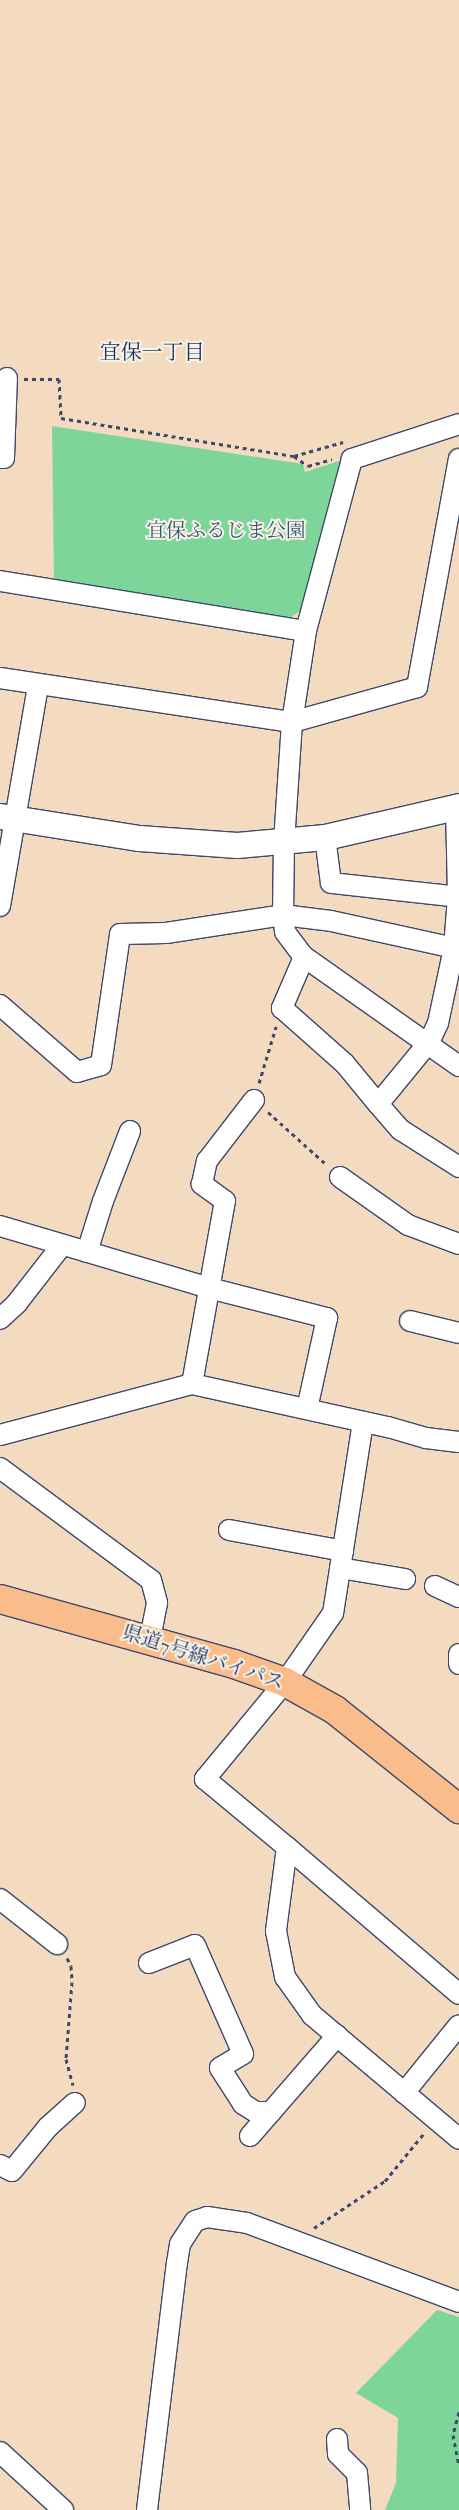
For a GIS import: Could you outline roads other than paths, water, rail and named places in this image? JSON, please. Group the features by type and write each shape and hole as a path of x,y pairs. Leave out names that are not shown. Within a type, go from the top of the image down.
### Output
{"main road":[{"name":"県道7号線バイパス","path":"0,1598 150,1640 284,1682 335,1710 459,1809"}],"street":[{"path":"0,458 4,458 7,378"},
{"path":"459,424 351,449 306,631 292,722 284,843 283,915 285,932 304,957 429,1042 459,1066"},
{"path":"0,678 38,686 292,722 417,687 459,459"},
{"path":"0,581 306,631"},
{"path":"0,906 8,818 38,686"},
{"path":"8,818 189,844 284,843 325,837 457,806 459,897 457,948 438,1023 429,1042 378,1104"},
{"path":"325,837 331,883 459,897"},
{"path":"0,1005 77,1072 101,1065 120,934 166,933 283,915 331,921 457,948"},
{"path":"304,957 282,1008 345,1064 401,1130 459,1167"},
{"path":"192,1384 225,1201 202,1184 207,1161 254,1100"},
{"path":"87,1252 103,1201 130,1131"},
{"path":"340,1177 408,1225 459,1244"},
{"path":"0,1226 209,1288 327,1318 307,1409"},
{"path":"0,1319 17,1303 62,1245"},
{"path":"410,1321 459,1333"},
{"path":"0,1435 192,1384 426,1438 459,1442"},
{"path":"363,1422 333,1613 284,1682 205,1779 459,1994"},
{"path":"0,1468 151,1580 157,1603 150,1640"},
{"path":"229,1530 342,1559 405,1579"},
{"path":"435,1586 459,1597"},
{"path":"459,1654 459,1664"},
{"path":"287,1847 276,1931 285,1977 312,2015 459,2139"},
{"path":"0,1899 57,1944"},
{"path":"150,1963 195,1945 243,2054 220,2068 243,2104 256,2112 271,2112"},
{"path":"404,2093 459,2025"},
{"path":"250,2136 337,2036"},
{"path":"0,2165 12,2171 48,2127 75,2103"},
{"path":"147,2510 177,2262 187,2230 195,2221 207,2218 247,2223 292,2238 459,2302"},
{"path":"337,2439 338,2454 356,2473 360,2510"},
{"path":"0,2452 63,2510"}],"district":[{"name":"宜保一丁目","path":"152,354"}],"park label":[{"name":"宜保ふるじま公園","path":"226,531"}]}
